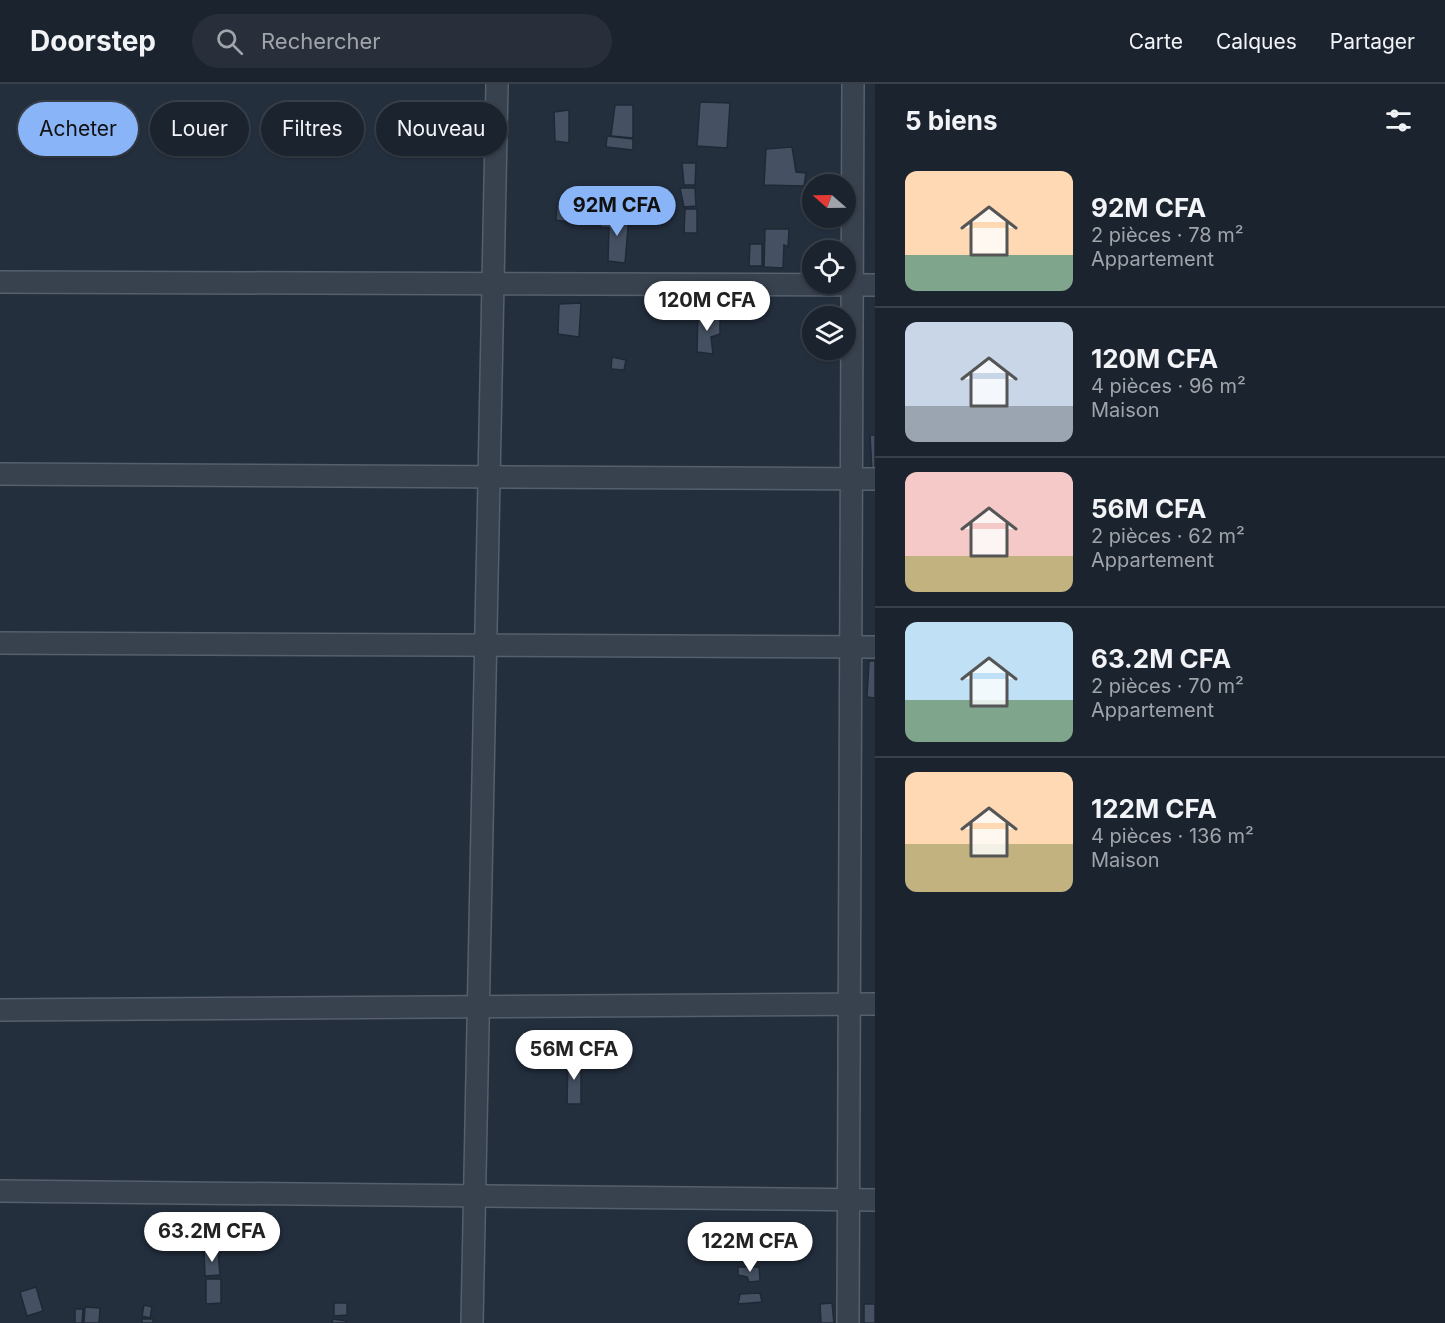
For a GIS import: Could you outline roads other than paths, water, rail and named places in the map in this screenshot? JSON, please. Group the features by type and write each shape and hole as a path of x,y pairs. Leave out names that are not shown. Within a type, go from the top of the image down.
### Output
{"street":[{"path":"472,1323 497,84"},
{"path":"852,240 853,84"},
{"path":"0,282 802,285"},
{"path":"856,285 875,285"},
{"path":"848,1323 852,294"},
{"path":"0,474 875,479"},
{"path":"0,643 875,647"},
{"path":"0,1010 875,1004"},
{"path":"0,1191 875,1200"}]}
